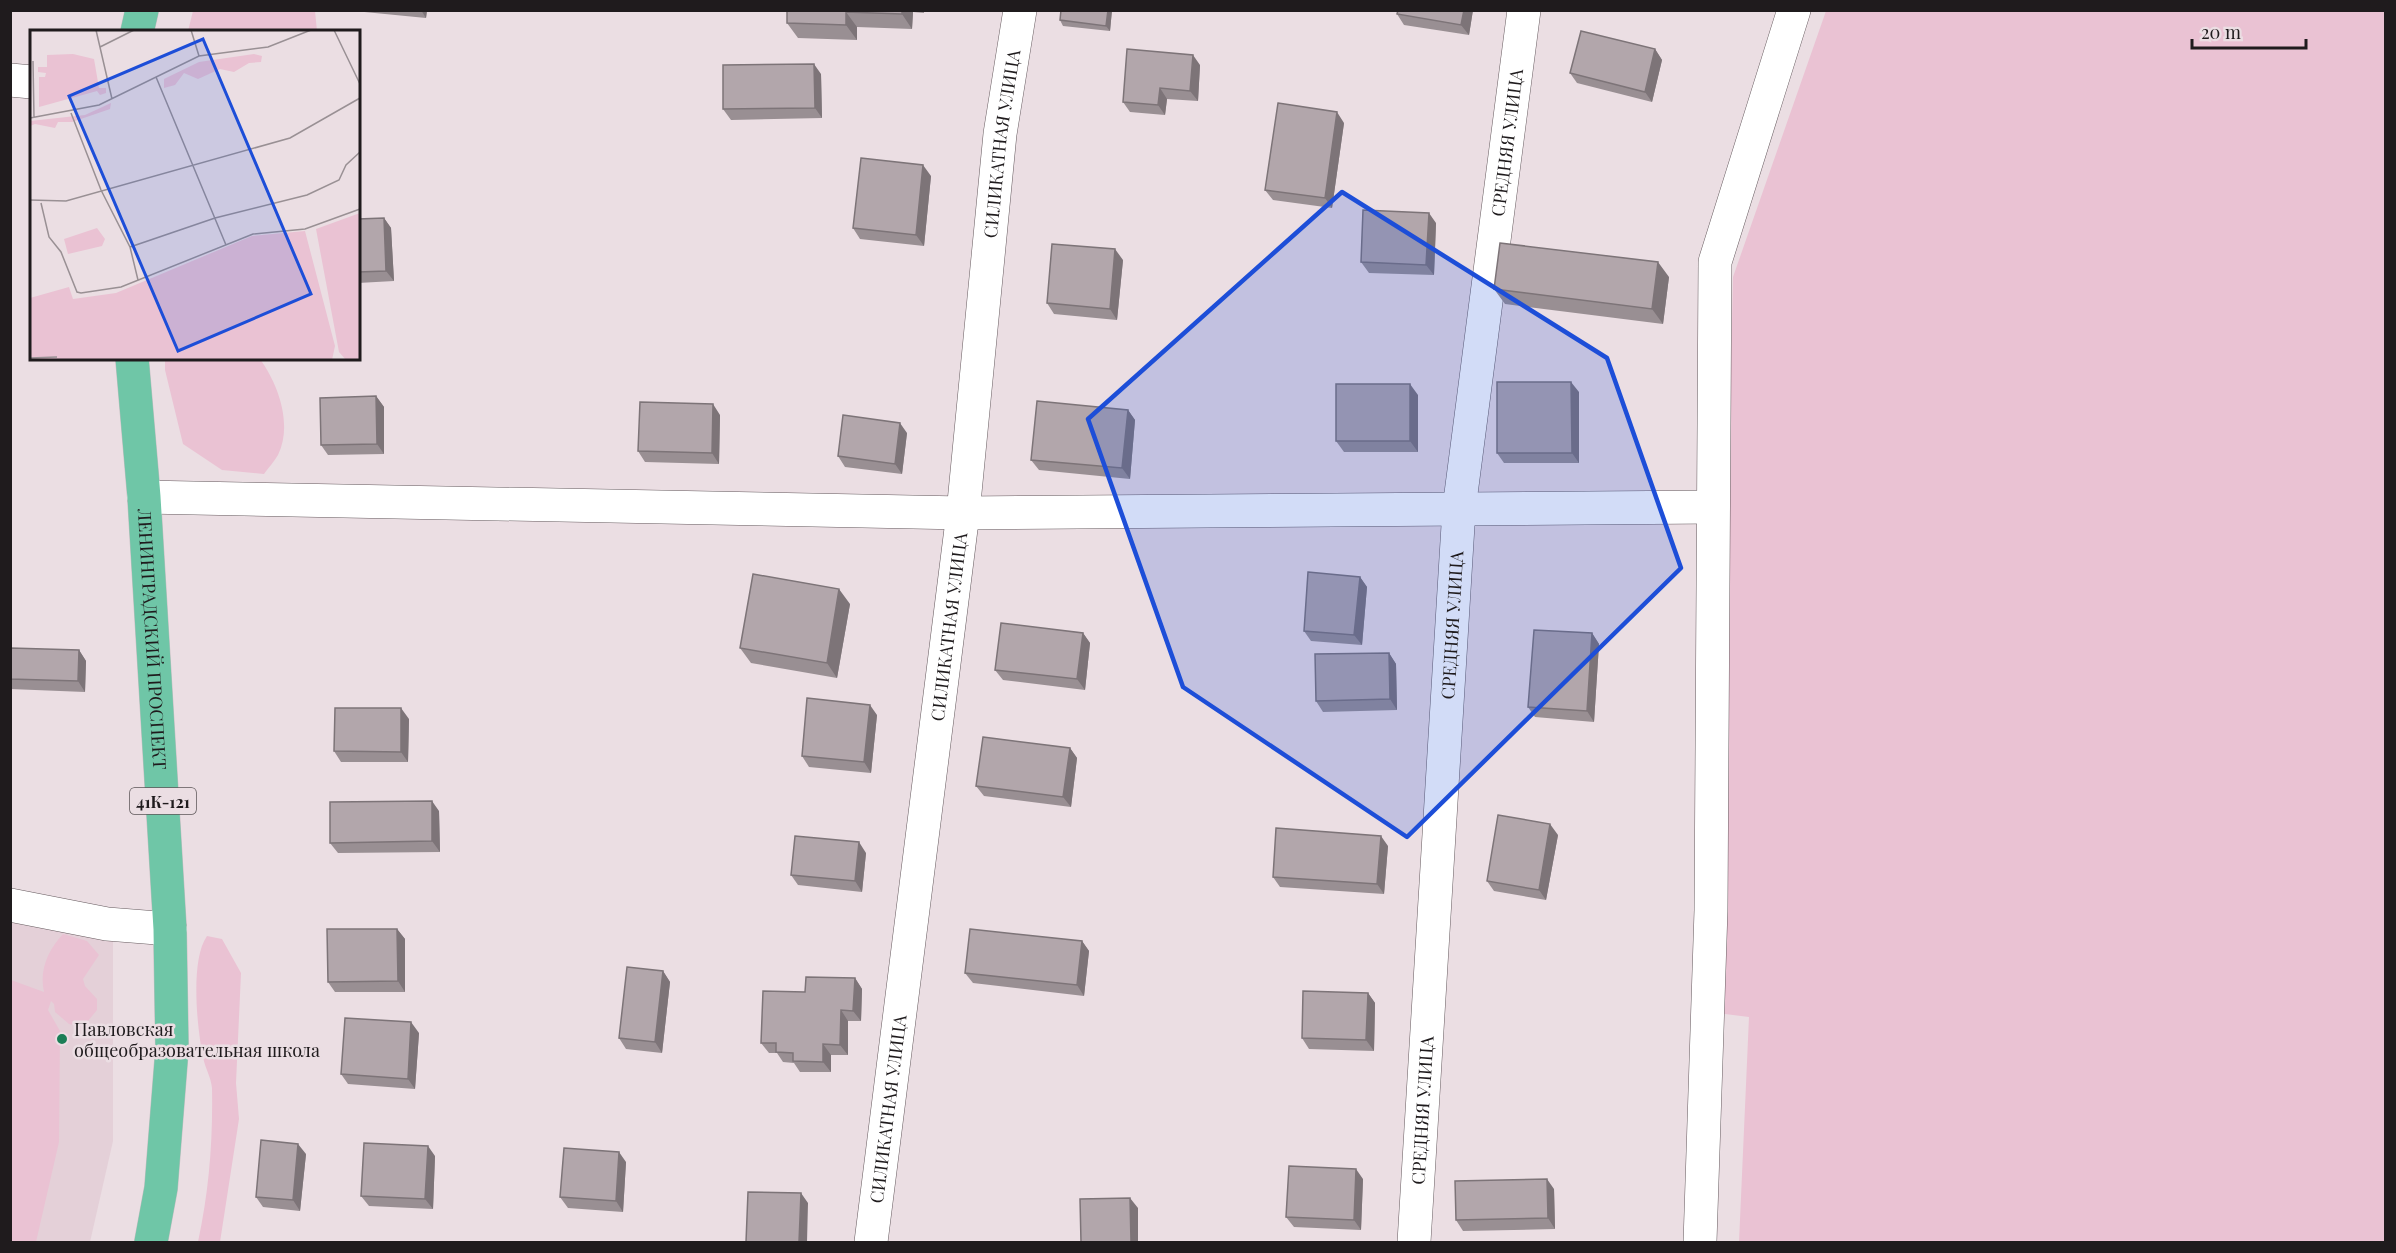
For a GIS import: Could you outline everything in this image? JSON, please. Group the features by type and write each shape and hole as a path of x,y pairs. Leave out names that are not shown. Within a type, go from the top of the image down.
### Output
{"main road":[{"path":"137,30 142,10"},
{"name":"ЛЕНИНГРАДСКИЙ ПРОСПЕКТ","path":"132,360 144,497 170,929 172,1049 160,1188 150,1242"}],"street":[{"name":"СИЛИКАТНАЯ УЛИЦА","path":"871,1242 963,513 1000,134 1020,10"},
{"name":"СРЕДНЯЯ УЛИЦА","path":"1414,1242 1459,509 1524,10"},
{"path":"1700,1242 1707,1102 1711,910 1715,262 1794,10"},
{"path":"10,80 30,82"},
{"path":"144,497 963,513 1713,507"},
{"path":"10,905 107,924 170,929"}],"highlighted area":[{"path":"1342,192 1607,358 1681,568 1407,837 1183,687 1088,419"}],"shaded area":[{"path":"193,11 315,11 317,30 188,30"},
{"path":"1826,11 2385,11 2385,1242 1739,1242 1749,1017 1717,1013 1733,277"},
{"path":"165,360 261,360 278,392 284,418 282,443 278,455 264,474 222,470 183,444 165,370"},
{"name":"Павловская общеобразовательная школа","path":"10,918 113,936 113,1141 90,1242 11,1242"},
{"path":"63,934 87,941 99,955 83,979 85,986 97,999 97,1010 83,1027 69,1024 55,1012 51,1001 48,1010 60,1031 59,1142 36,1242 11,1242 11,980 44,992 43,976 46,961"},
{"path":"207,936 222,939 241,973 236,1083 239,1119 220,1242 198,1242 208,1185 212,1127 212,1088 201,1044 196,995 198,961"}],"building":[{"path":"787,10 902,10 902,14 846,12 846,25 787,23"},
{"path":"1061,10 1108,10 1106,26 1060,20"},
{"path":"1398,10 1464,10 1461,25 1397,14"},
{"path":"1581,31 1655,49 1645,92 1570,73"},
{"path":"1127,49 1193,55 1190,91 1160,88 1158,105 1123,102"},
{"path":"814,64 815,108 723,109 723,65"},
{"path":"1278,103 1337,112 1325,198 1265,190"},
{"path":"861,158 923,165 916,235 853,228"},
{"path":"1363,210 1429,213 1426,265 1361,262"},
{"path":"384,218 386,271 360,272 360,219"},
{"path":"1500,243 1658,262 1652,309 1494,289"},
{"path":"1052,244 1115,249 1110,309 1047,303"},
{"path":"1497,382 1571,382 1572,453 1497,453"},
{"path":"1336,384 1410,384 1410,441 1336,441"},
{"path":"376,396 377,444 321,445 320,398"},
{"path":"1037,401 1128,410 1122,468 1031,460"},
{"path":"640,402 713,404 712,453 638,451"},
{"path":"843,415 900,423 895,464 838,456"},
{"path":"1308,572 1360,577 1354,635 1304,631"},
{"path":"753,574 839,589 827,663 740,648"},
{"path":"1001,623 1083,633 1077,679 995,670"},
{"path":"1534,630 1592,633 1587,711 1528,707"},
{"path":"10,648 79,650 78,681 10,679"},
{"path":"1389,653 1390,699 1316,701 1315,654"},
{"path":"807,698 870,705 864,762 802,756"},
{"path":"335,708 401,708 401,752 334,751"},
{"path":"983,737 1070,748 1063,797 976,786"},
{"path":"432,801 432,841 330,843 330,802"},
{"path":"1498,815 1550,824 1539,890 1487,881"},
{"path":"1276,828 1381,836 1377,884 1273,877"},
{"path":"795,836 859,842 855,881 791,875"},
{"path":"327,929 397,929 398,981 328,982"},
{"path":"970,929 1082,941 1077,985 965,973"},
{"path":"627,967 663,971 655,1042 619,1038"},
{"path":"806,977 855,978 853,1011 841,1010 840,1045 823,1044 823,1062 793,1061 793,1053 776,1052 776,1043 761,1043 763,991 805,992"},
{"path":"1303,991 1368,993 1366,1040 1302,1038"},
{"path":"345,1018 411,1022 408,1079 341,1074"},
{"path":"261,1140 298,1144 293,1200 256,1197"},
{"path":"364,1143 428,1146 425,1199 361,1196"},
{"path":"564,1148 619,1152 616,1201 560,1197"},
{"path":"1289,1166 1356,1169 1354,1220 1286,1217"},
{"path":"1547,1179 1548,1218 1456,1220 1455,1181"},
{"path":"748,1192 801,1193 799,1242 746,1242"},
{"path":"1130,1198 1131,1242 1081,1242 1080,1199"}],"place":[{"name":"Павловская общеобразовательная школа","path":"62,1039"}]}
